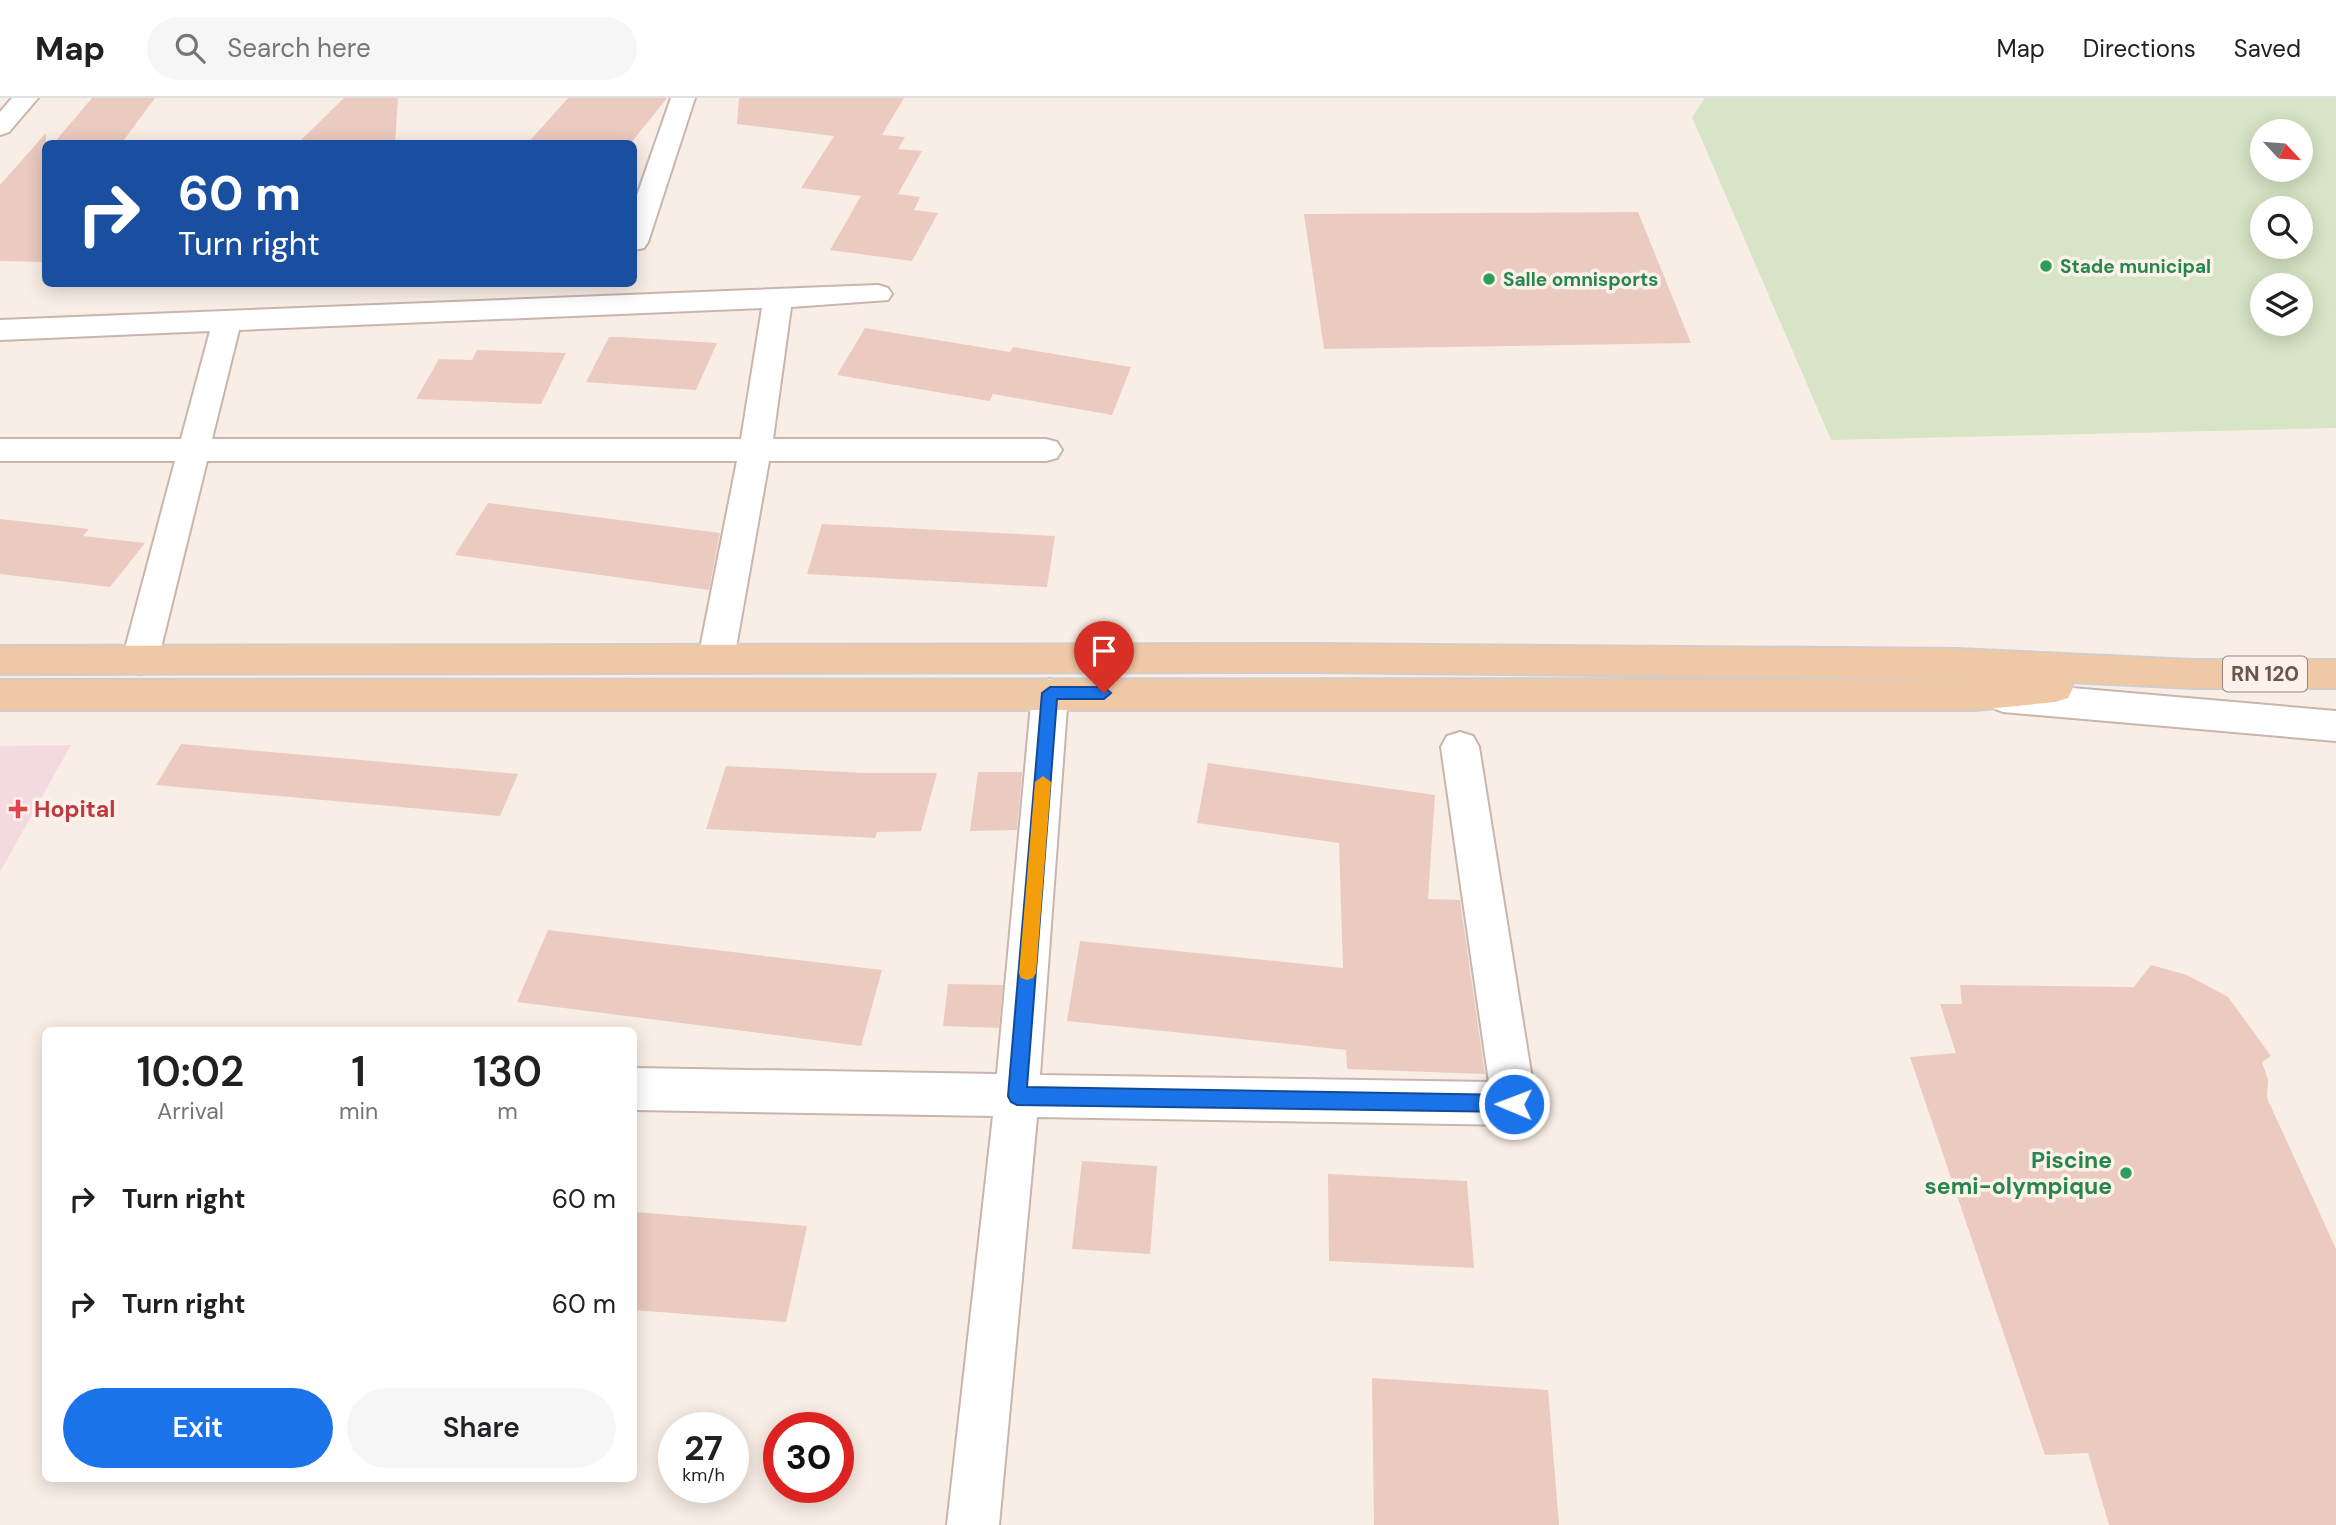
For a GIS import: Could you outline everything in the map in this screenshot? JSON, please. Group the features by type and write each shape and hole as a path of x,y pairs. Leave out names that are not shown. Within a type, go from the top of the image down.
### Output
{"main road":[{"path":"0,660 1314,658 1957,663 2193,674"},
{"name":"RN 120","path":"0,695 1976,695 2193,674 2336,674"}],"street":[{"path":"637,233 683,98"},
{"path":"0,127 15,104"},
{"path":"0,330 227,321 615,294 778,298 878,294"},
{"path":"716,659 755,451 778,298"},
{"path":"140,660 191,451 227,321"},
{"path":"0,450 1046,450"},
{"path":"973,1525 1017,1096 1050,693"},
{"path":"1976,695 2336,726"},
{"path":"637,1090 1514,1104 1460,747"}],"shaded area":[{"name":"Hopital","path":"71,745 0,872 0,746"}],"green space":[{"name":"Stade municipal","path":"1705,98 2336,98 2336,428 1831,440 1692,117"}],"building":[{"path":"92,98 155,98 124,140 56,140"},
{"path":"344,98 398,98 395,140 301,140"},
{"path":"568,98 667,98 633,140 531,140"},
{"path":"739,98 904,98 882,135 905,137 898,149 922,151 898,194 920,197 914,210 938,213 912,261 830,250 861,196 801,188 834,136 737,124"},
{"path":"46,133 46,140 42,140 42,262 0,261 0,185"},
{"name":"Salle omnisports","path":"1638,212 1691,343 1324,349 1304,214"},
{"path":"865,328 1010,352 1013,347 1131,367 1112,415 993,394 990,401 837,375"},
{"path":"609,337 717,343 696,390 586,382"},
{"path":"477,350 566,353 541,404 416,399 439,359 472,360"},
{"path":"488,503 720,533 709,590 455,555"},
{"path":"0,519 89,529 83,536 145,543 110,587 0,574"},
{"path":"822,524 1055,536 1047,587 807,574"},
{"path":"181,744 518,774 500,816 156,785"},
{"path":"1208,763 1435,795 1428,899 1460,900 1485,1074 1347,1069 1346,1050 1067,1021 1080,941 1343,968 1339,843 1197,823"},
{"path":"726,766 867,773 937,773 921,831 877,832 875,838 706,829"},
{"path":"978,772 1022,772 1017,830 970,831"},
{"path":"548,930 882,970 861,1046 517,1002"},
{"name":"Piscine semi-olympique","path":"2151,965 2187,975 2228,997 2271,1056 2262,1062 2268,1080 2267,1098 2336,1249 2336,1525 2109,1525 2088,1453 2045,1455 1910,1057 1956,1053 1940,1004 1962,1004 1960,985 2134,987"},
{"path":"948,984 1003,985 999,1028 943,1026"},
{"path":"1082,1161 1157,1166 1150,1254 1072,1249"},
{"path":"1328,1174 1467,1181 1474,1268 1329,1261"},
{"path":"637,1212 807,1226 786,1322 637,1310"},
{"path":"1372,1378 1548,1390 1559,1525 1374,1525"}],"slow traffic":[{"path":"1027,973 1043,782"}],"place":[{"name":"Stade municipal","path":"2046,266"},
{"name":"Salle omnisports","path":"1489,279"},
{"name":"Hopital","path":"18,809"},
{"name":"Piscine semi-olympique","path":"2126,1173"}],"route":[{"path":"1104,693 1050,693 1017,1096 1514,1104"}]}
